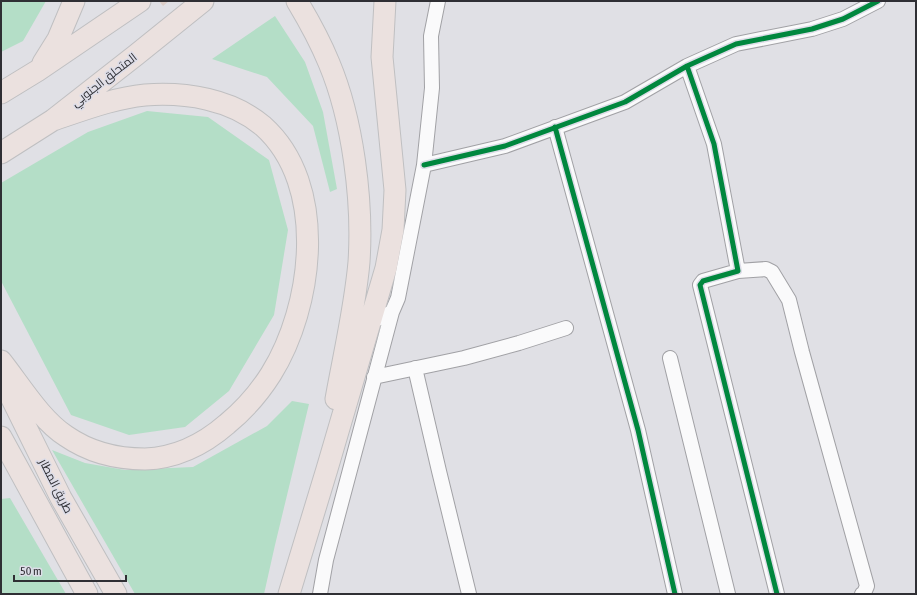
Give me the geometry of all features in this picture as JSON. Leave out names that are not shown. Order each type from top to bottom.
[{"type":"highway","points":[[37,71],[58,39],[74,1]]},
{"type":"highway","points":[[61,55],[82,28],[115,1]]},
{"type":"highway","points":[[1,93],[37,71],[140,1]]},
{"type":"highway","name":"المتحلق الجنوبي","points":[[1,152],[53,120],[203,1]]},
{"type":"highway","points":[[297,1],[311,25],[329,64],[342,102],[351,142],[357,182],[360,222],[359,262],[334,411],[327,469]]},
{"type":"highway","points":[[289,594],[371,322],[390,249],[395,210],[394,171],[382,57],[385,1]]},
{"type":"highway","points":[[1,361],[48,421],[65,436],[85,448],[107,456],[130,459],[161,457],[176,454],[198,445],[217,432],[237,415],[255,396],[271,375],[284,352],[294,327],[301,302],[307,249],[304,205],[299,183],[290,162],[278,143],[263,126],[221,102],[171,94],[145,95],[119,99],[53,120]]},
{"type":"highway","name":"طريق المطار","points":[[1,376],[61,498],[116,594]]},
{"type":"highway","name":"طريق المطار","points":[[1,437],[87,594]]},
{"type":"street","points":[[320,594],[326,560],[374,377],[392,312],[398,298],[424,166],[432,88],[431,36],[438,1]]},
{"type":"street","points":[[424,166],[505,146],[625,102],[687,66],[736,44],[812,29],[843,19],[878,1]]},
{"type":"street","points":[[687,66],[714,144],[738,271]]},
{"type":"street","points":[[555,127],[638,430],[674,594]]},
{"type":"street","points":[[777,594],[700,286],[703,281],[738,271],[766,269],[772,272],[789,300],[867,586],[862,594]]},
{"type":"street","points":[[371,322],[392,312]]},
{"type":"street","points":[[374,377],[464,358],[566,328]]},
{"type":"street","points":[[670,358],[728,594]]},
{"type":"street","points":[[415,368],[469,594]]},
{"type":"green space","points":[[1,1],[46,1],[23,41],[1,52]]},
{"type":"green space","points":[[275,16],[305,62],[323,112],[337,189],[330,192],[313,126],[267,77],[212,59]]},
{"type":"green space","points":[[147,111],[208,117],[269,160],[288,230],[274,315],[229,391],[185,427],[129,435],[71,415],[1,281],[1,183],[88,132]]},
{"type":"green space","points":[[292,401],[309,404],[264,594],[135,594],[52,450],[85,463],[125,470],[193,467],[267,426]]},
{"type":"green space","points":[[10,498],[66,594],[1,594],[1,499]]},
{"type":"building","points":[[159,1],[169,1],[163,6]]},
{"type":"cycle path","points":[[424,165],[505,146],[625,102],[687,66],[736,44],[812,29],[843,19],[878,1]]},
{"type":"cycle path","points":[[687,66],[714,144],[738,271],[703,281],[700,285],[777,594]]},
{"type":"cycle path","points":[[555,127],[638,430],[675,594]]}]
